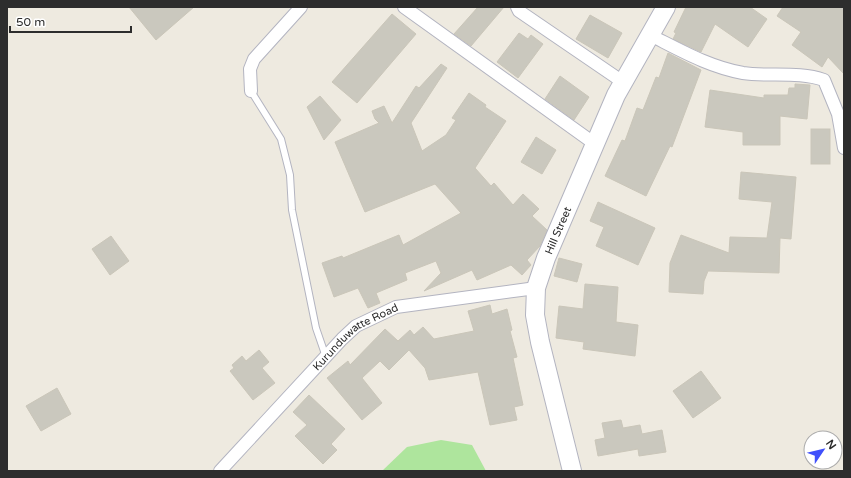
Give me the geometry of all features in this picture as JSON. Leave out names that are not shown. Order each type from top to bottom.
[{"type":"main road","name":"Hill Street","points":[[572,471],[540,342],[535,315],[536,288],[546,258],[616,95],[666,7]]},
{"type":"street","points":[[251,90],[250,69],[254,59],[301,7]]},
{"type":"street","points":[[404,7],[595,144]]},
{"type":"street","points":[[517,7],[519,11],[623,82]]},
{"type":"street","points":[[650,35],[716,67],[744,73],[812,76],[824,80],[838,114],[844,148]]},
{"type":"street","name":"Kurunduwatte Road","points":[[220,471],[356,326],[396,307],[536,288]]},
{"type":"lane","points":[[251,90],[280,139],[290,175],[292,210],[316,328],[326,357]]},
{"type":"green space","points":[[441,440],[472,445],[486,471],[382,471],[407,447]]},
{"type":"building","points":[[129,7],[194,7],[156,40]]},
{"type":"building","points":[[478,7],[504,7],[471,46],[454,34]]},
{"type":"building","points":[[686,7],[750,7],[767,19],[748,47],[715,24],[701,52],[673,39],[676,33],[674,32]]},
{"type":"building","points":[[783,7],[844,7],[844,74],[828,57],[822,67],[792,45],[801,32],[777,16]]},
{"type":"building","points":[[392,14],[416,34],[357,103],[332,82]]},
{"type":"building","points":[[590,15],[622,33],[608,58],[576,39]]},
{"type":"building","points":[[519,33],[528,39],[531,35],[543,44],[518,78],[497,62]]},
{"type":"building","points":[[668,53],[701,70],[672,147],[670,146],[646,196],[605,176],[622,140],[625,141],[637,108],[643,110],[656,77],[659,78]]},
{"type":"building","points":[[441,64],[447,68],[411,123],[422,151],[446,135],[456,120],[452,118],[469,93],[486,105],[485,107],[506,121],[475,168],[491,186],[494,183],[513,205],[523,194],[539,209],[532,216],[547,230],[540,246],[527,260],[531,265],[522,275],[511,265],[477,280],[472,270],[424,291],[441,273],[436,261],[405,273],[407,280],[376,293],[380,303],[368,308],[358,288],[334,297],[322,263],[342,256],[343,258],[399,235],[403,245],[461,213],[435,184],[365,212],[335,142],[379,123],[375,119],[372,111],[384,106],[392,123],[416,86],[419,88]]},
{"type":"building","points":[[560,76],[589,97],[574,120],[545,99]]},
{"type":"building","points":[[795,84],[810,85],[807,119],[780,116],[780,145],[743,145],[743,132],[705,127],[710,90],[764,98],[764,95],[788,95],[789,88],[795,88]]},
{"type":"building","points":[[320,96],[341,120],[324,140],[307,107]]},
{"type":"building","points":[[811,129],[830,129],[830,164],[811,164]]},
{"type":"building","points":[[536,137],[556,150],[542,174],[521,162]]},
{"type":"building","points":[[741,172],[796,177],[791,239],[780,238],[779,273],[708,271],[704,281],[703,294],[669,292],[670,263],[681,235],[729,253],[730,237],[767,238],[772,202],[739,199]]},
{"type":"building","points":[[598,202],[655,228],[638,265],[596,246],[604,227],[590,221]]},
{"type":"building","points":[[111,236],[129,261],[110,275],[92,249]]},
{"type":"building","points":[[559,258],[582,264],[577,282],[554,276]]},
{"type":"building","points":[[585,284],[618,287],[616,322],[638,325],[635,356],[583,349],[584,342],[556,338],[559,306],[583,309]]},
{"type":"building","points":[[490,305],[492,314],[507,309],[512,330],[510,331],[517,357],[513,358],[523,405],[514,407],[517,420],[490,425],[478,372],[429,380],[425,368],[409,350],[389,370],[380,361],[362,378],[382,403],[362,420],[327,378],[348,361],[350,365],[385,329],[398,341],[410,330],[414,335],[423,327],[434,339],[474,331],[468,311]]},
{"type":"building","points":[[259,350],[269,362],[262,368],[275,383],[253,400],[230,371],[234,368],[232,365],[242,356],[246,361]]},
{"type":"building","points":[[701,371],[721,398],[693,418],[673,391]]},
{"type":"building","points":[[57,388],[71,414],[41,431],[26,406]]},
{"type":"building","points":[[309,395],[345,429],[331,444],[337,450],[323,464],[295,436],[307,425],[293,412]]},
{"type":"building","points":[[621,420],[623,428],[640,425],[642,434],[662,430],[666,452],[639,456],[638,449],[598,456],[595,440],[605,438],[602,423]]}]
